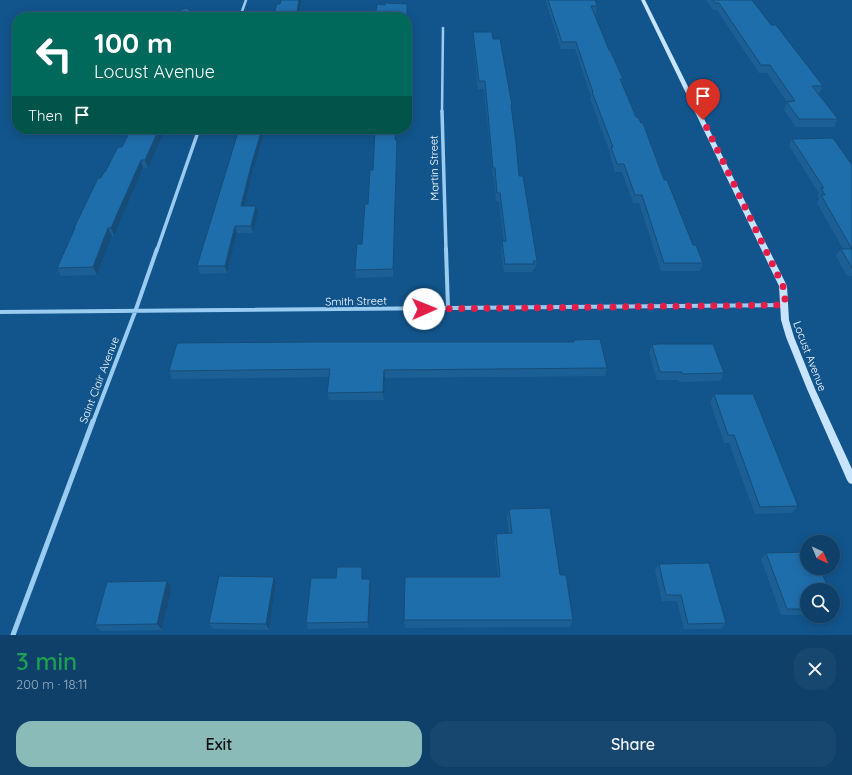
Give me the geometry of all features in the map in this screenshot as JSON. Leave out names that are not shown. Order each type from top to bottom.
[{"type":"street","points":[[242,12],[246,0]]},
{"type":"street","name":"Locust Avenue","points":[[643,0],[783,286],[785,299],[783,305],[785,320],[803,370],[852,480]]},
{"type":"street","name":"Martin Street","points":[[444,28],[442,114],[448,308]]},
{"type":"street","name":"Saint Clair Avenue","points":[[12,635],[135,312],[197,134]]},
{"type":"street","name":"Smith Street","points":[[0,312],[135,312],[783,305]]},
{"type":"building","points":[[281,0],[299,0],[297,12],[275,12],[277,4],[280,4]]},
{"type":"building","points":[[548,0],[595,0],[597,6],[591,6],[623,79],[620,79],[636,117],[638,117],[641,123],[643,123],[664,180],[667,180],[693,245],[696,245],[703,263],[664,263],[642,195],[635,195],[624,164],[617,164],[611,147],[613,147],[592,92],[576,42],[562,42]]},
{"type":"building","points":[[713,0],[752,0],[771,25],[776,25],[823,86],[812,86],[838,119],[799,119],[787,102],[795,101],[770,65],[761,65],[719,3],[715,3]]},
{"type":"building","points":[[385,3],[407,4],[407,12],[376,12],[377,4],[385,5]]},
{"type":"building","points":[[186,8],[193,12],[176,12]]},
{"type":"building","points":[[473,32],[492,32],[493,39],[500,39],[512,105],[519,176],[523,176],[537,261],[533,261],[534,264],[505,264],[502,241],[506,241],[500,193],[497,193],[495,168],[493,168],[485,81],[479,81]]},
{"type":"building","points":[[128,134],[157,134],[145,160],[141,160],[111,228],[108,228],[93,267],[57,268],[98,178],[101,178],[105,172],[118,147],[122,147]]},
{"type":"building","points":[[237,134],[261,134],[241,206],[256,206],[251,226],[235,226],[225,266],[197,266]]},
{"type":"building","points":[[375,134],[396,134],[395,140],[397,140],[393,269],[355,270],[357,244],[362,244],[365,204],[368,204],[370,170],[373,170]]},
{"type":"building","points":[[833,138],[852,165],[852,249],[821,195],[825,195],[821,188],[824,188],[792,139]]},
{"type":"building","points":[[841,249],[852,249],[852,268]]},
{"type":"building","points":[[600,339],[607,368],[384,370],[383,392],[327,393],[330,369],[169,371],[177,343],[574,342],[574,340]]},
{"type":"building","points":[[713,344],[724,373],[682,374],[682,372],[660,372],[652,345]]},
{"type":"building","points":[[714,394],[753,394],[798,506],[760,507],[734,435],[728,435]]},
{"type":"building","points":[[550,508],[560,575],[566,575],[573,620],[404,620],[405,577],[500,577],[496,534],[512,533],[509,509]]},
{"type":"building","points":[[800,552],[800,575],[823,575],[826,583],[800,583],[800,609],[787,609],[766,553]]},
{"type":"building","points":[[709,563],[726,623],[688,624],[681,595],[666,595],[659,564]]},
{"type":"building","points":[[337,567],[362,567],[362,579],[370,579],[368,622],[306,623],[311,578],[336,578]]},
{"type":"building","points":[[219,576],[274,577],[266,624],[209,623]]},
{"type":"building","points":[[167,581],[157,624],[95,625],[107,582]]},
{"type":"route","points":[[424,309],[783,305],[785,299],[783,286],[703,120]]}]
